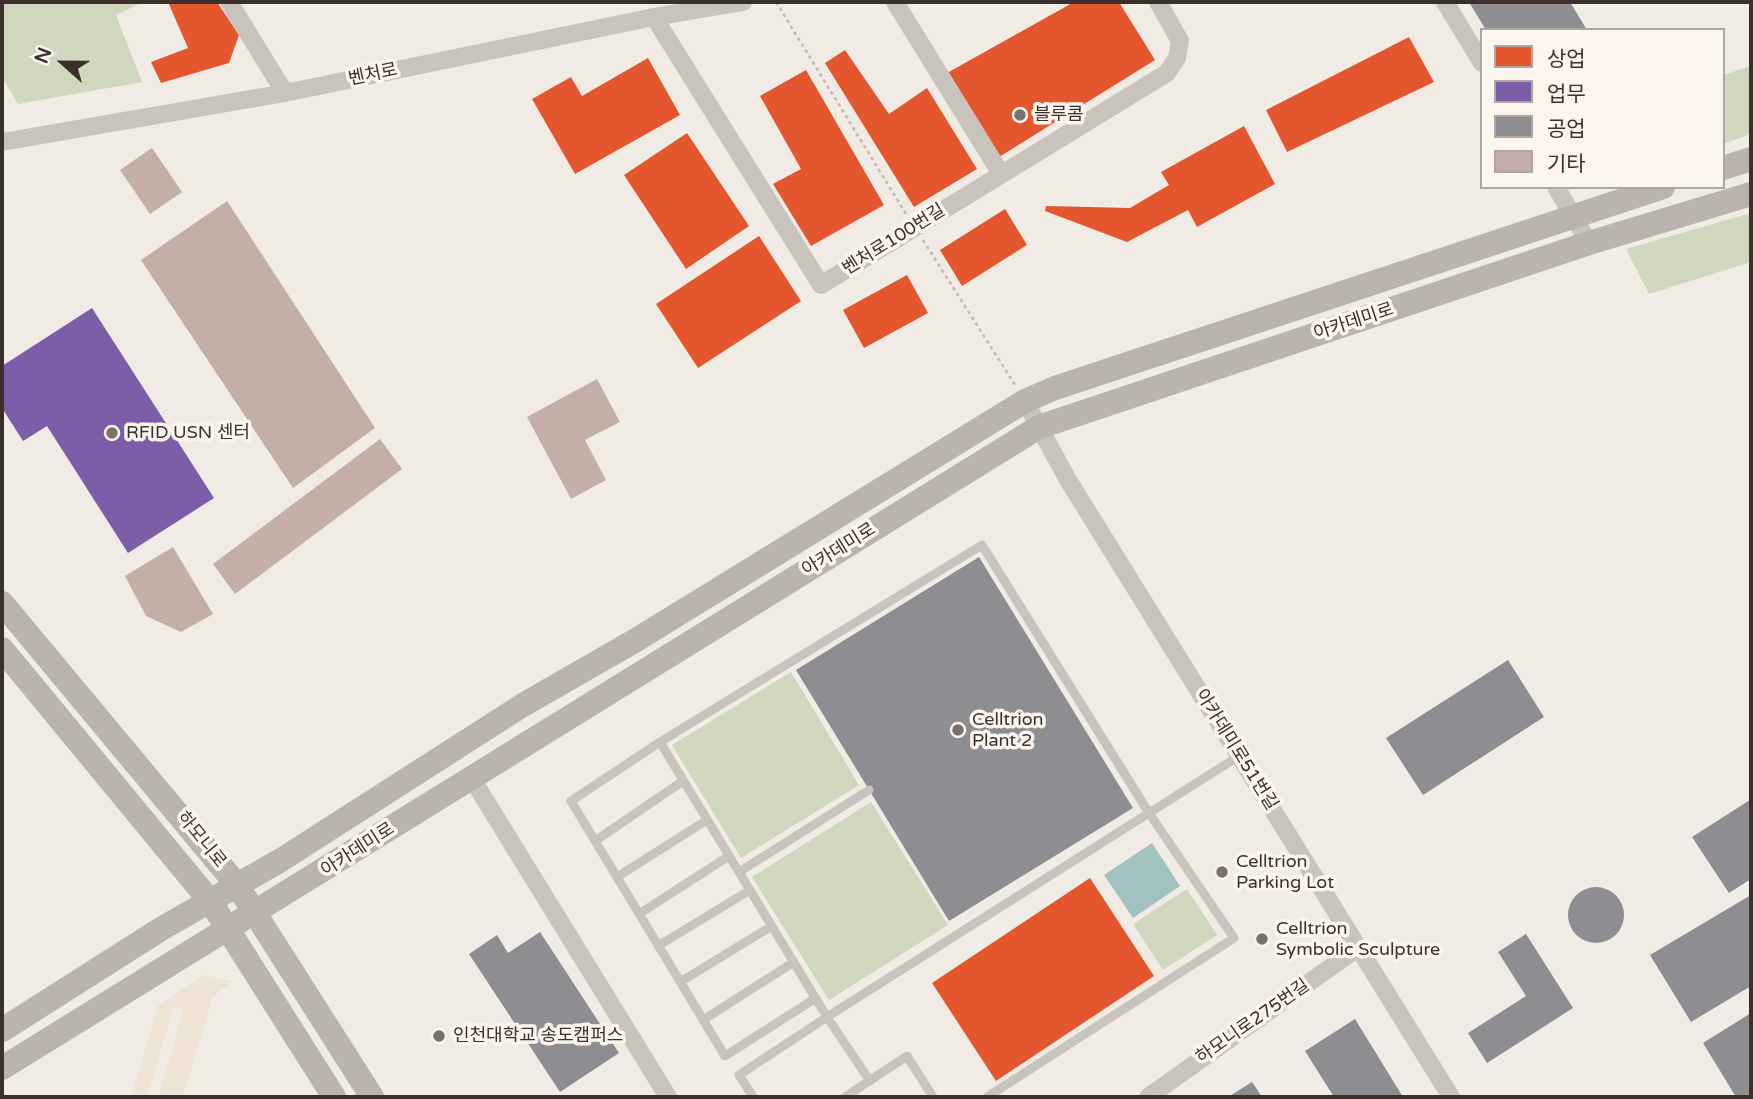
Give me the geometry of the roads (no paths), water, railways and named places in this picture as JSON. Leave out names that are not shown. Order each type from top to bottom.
[{"type":"main road","points":[[1725,167],[1751,159]]},
{"type":"main road","name":"아카데미로","points":[[2,1030],[523,705],[1025,401],[1055,388],[1657,189]]},
{"type":"main road","name":"아카데미로","points":[[2,1068],[1039,426],[1589,243],[1751,194]]},
{"type":"main road","name":"하모니로","points":[[2,603],[237,885],[372,1097]]},
{"type":"main road","name":"하모니로","points":[[2,649],[210,901],[334,1097]]},
{"type":"street","points":[[229,2],[285,93]]},
{"type":"street","name":"벤처로","points":[[4,137],[285,93],[654,17],[743,2]]},
{"type":"street","points":[[895,2],[1001,174]]},
{"type":"street","name":"벤처로100번길","points":[[654,17],[821,285],[1167,72],[1177,58],[1180,41],[1158,2]]},
{"type":"street","points":[[1445,2],[1480,60]]},
{"type":"street","points":[[1557,189],[1589,243]]},
{"type":"street","name":"아카데미로51번길","points":[[1025,401],[1068,480],[1451,1097]]},
{"type":"street","points":[[471,777],[668,1097]]},
{"type":"street","name":"하모니로275번길","points":[[1148,1097],[1359,947]]},
{"type":"lane","points":[[816,998],[724,1056],[571,802],[660,742],[982,545],[1149,813],[1234,938],[987,1097]]},
{"type":"lane","points":[[660,742],[827,1017],[870,1081]]},
{"type":"lane","points":[[753,1097],[739,1075],[1239,756]]},
{"type":"lane","points":[[595,841],[684,781]]},
{"type":"lane","points":[[739,872],[869,790]]},
{"type":"lane","points":[[617,877],[707,820]]},
{"type":"lane","points":[[639,915],[729,856]]},
{"type":"lane","points":[[658,946],[750,890]]},
{"type":"lane","points":[[680,982],[772,926]]},
{"type":"lane","points":[[703,1020],[794,962]]},
{"type":"lane","points":[[845,1097],[906,1056],[933,1097]]},
{"type":"water","points":[[1152,843],[1180,886],[1133,918],[1104,875]]},
{"type":"place","name":"블루콤","points":[[1020,115]]},
{"type":"place","name":"RFID USN 센터","points":[[112,433]]},
{"type":"place","name":"Celltrion Plant 2","points":[[958,730]]},
{"type":"place","name":"Celltrion Parking Lot","points":[[1222,872]]},
{"type":"place","name":"Celltrion Symbolic Sculpture","points":[[1262,939]]},
{"type":"place","name":"인천대학교 송도캠퍼스","points":[[439,1036]]}]
